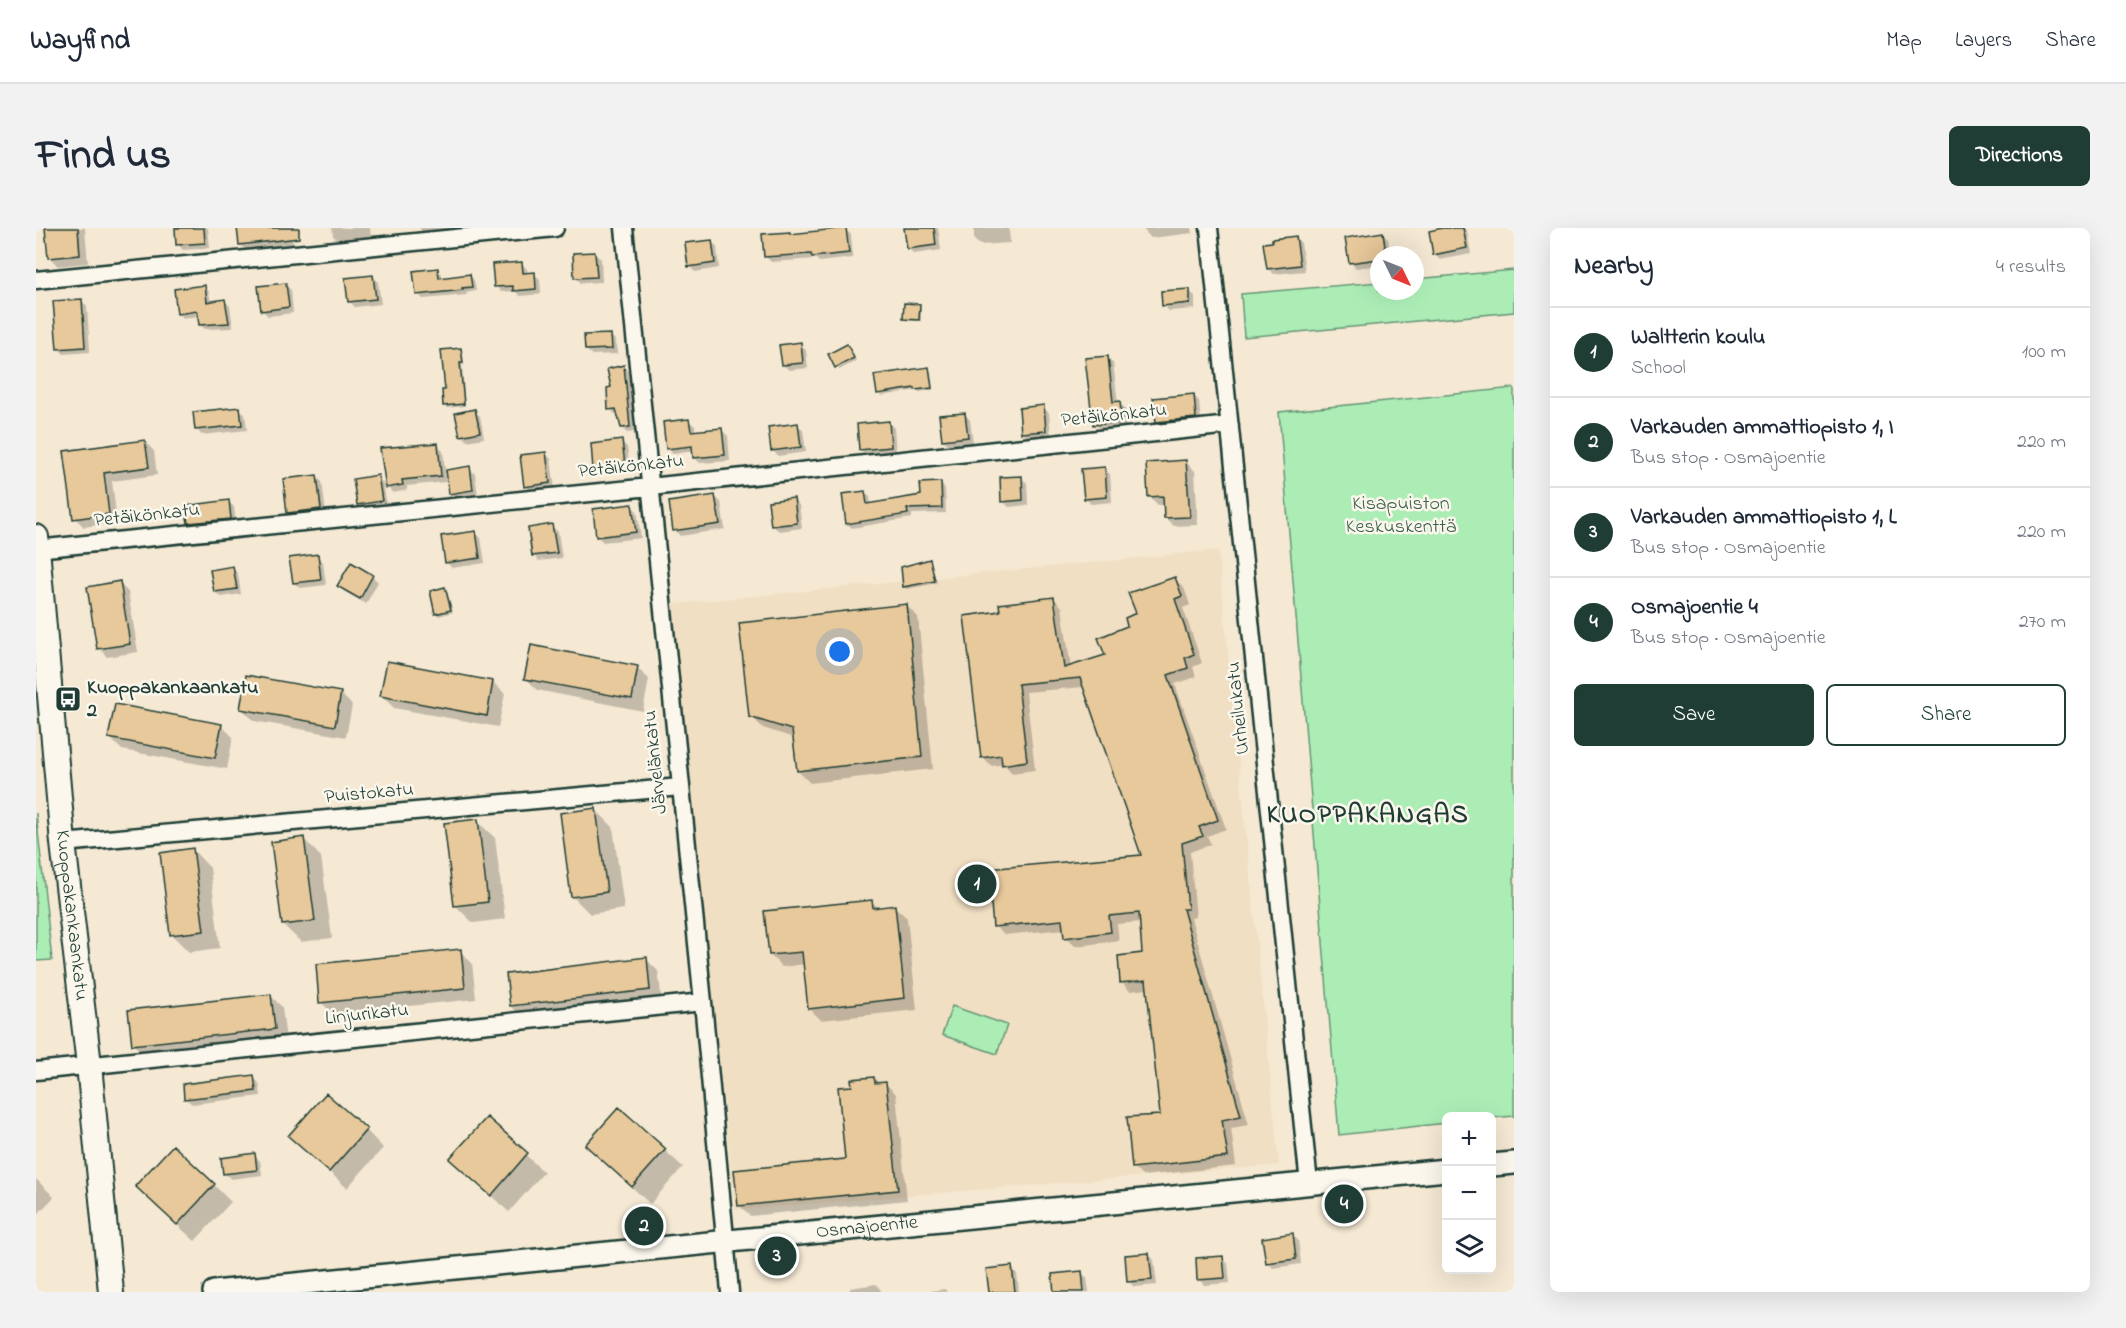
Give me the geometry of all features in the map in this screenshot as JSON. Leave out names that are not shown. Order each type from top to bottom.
[{"type":"main road","name":"Kuoppakankaankatu","points":[[36,545],[63,843],[89,1065],[111,1292]]},
{"type":"street","points":[[36,280],[555,228]]},
{"type":"street","name":"Järvelänkatu","points":[[624,228],[703,1002],[730,1292]]},
{"type":"street","name":"Urheilukatu","points":[[1209,228],[1310,1184]]},
{"type":"street","name":"Petäikönkatu","points":[[36,545],[650,487],[1230,425]]},
{"type":"street","name":"Puistokatu","points":[[63,843],[680,787]]},
{"type":"street","name":"Linjurikatu","points":[[36,1071],[703,1002]]},
{"type":"street","points":[[1496,1165],[1514,1163]]},
{"type":"street","name":"Osmajoentie","points":[[214,1292],[1442,1170]]},
{"type":"shaded area","points":[[1218,550],[1279,1165],[735,1210],[673,604]]},
{"type":"green space","points":[[1514,270],[1514,312],[1244,337],[1241,294],[1370,283],[1370,300],[1424,300],[1424,278]]},
{"type":"green space","name":"Kisapuiston Keskuskenttä","points":[[1514,388],[1514,1116],[1496,1118],[1496,1112],[1442,1112],[1442,1123],[1339,1135],[1279,412]]},
{"type":"green space","points":[[36,813],[52,960],[36,961]]},
{"type":"green space","points":[[952,1006],[1007,1025],[997,1054],[942,1035]]},
{"type":"building","points":[[45,228],[78,228],[80,255],[48,258]]},
{"type":"building","points":[[175,228],[204,228],[205,243],[176,245]]},
{"type":"building","points":[[237,228],[299,228],[299,238],[239,245]]},
{"type":"building","points":[[846,228],[849,253],[812,257],[811,254],[764,257],[762,234],[790,232],[790,234]]},
{"type":"building","points":[[904,228],[934,228],[936,245],[907,249]]},
{"type":"building","points":[[1442,228],[1463,228],[1467,248],[1433,255],[1429,231]]},
{"type":"building","points":[[1383,232],[1385,246],[1370,246],[1370,260],[1349,263],[1345,238]]},
{"type":"building","points":[[1296,236],[1300,265],[1267,269],[1263,243],[1272,242],[1272,239]]},
{"type":"building","points":[[712,240],[715,263],[688,267],[685,243]]},
{"type":"building","points":[[595,252],[597,277],[574,278],[573,253]]},
{"type":"building","points":[[522,262],[523,273],[535,272],[536,289],[513,291],[513,286],[494,287],[492,264]]},
{"type":"building","points":[[438,268],[439,278],[470,274],[472,287],[416,295],[413,271]]},
{"type":"building","points":[[373,275],[376,299],[348,302],[345,278]]},
{"type":"building","points":[[286,283],[289,307],[261,311],[258,286]]},
{"type":"building","points":[[205,285],[207,302],[225,299],[229,323],[199,325],[197,311],[177,314],[174,289]]},
{"type":"building","points":[[1190,289],[1190,303],[1162,306],[1161,291]]},
{"type":"building","points":[[82,299],[85,347],[57,349],[53,301]]},
{"type":"building","points":[[904,303],[920,304],[919,320],[903,319]]},
{"type":"building","points":[[611,334],[612,349],[585,350],[584,335]]},
{"type":"building","points":[[801,342],[803,363],[782,365],[779,345]]},
{"type":"building","points":[[847,344],[854,358],[835,368],[828,354]]},
{"type":"building","points":[[461,348],[463,363],[460,363],[464,404],[443,406],[442,390],[445,390],[441,350]]},
{"type":"building","points":[[1108,356],[1113,402],[1120,401],[1122,422],[1093,425],[1085,358]]},
{"type":"building","points":[[624,365],[630,427],[621,428],[616,409],[608,410],[607,388],[611,387],[607,369]]},
{"type":"building","points":[[929,367],[932,388],[915,390],[915,388],[877,394],[874,375]]},
{"type":"building","points":[[1194,394],[1196,418],[1156,422],[1153,398]]},
{"type":"building","points":[[1044,405],[1046,431],[1021,433],[1019,408]]},
{"type":"building","points":[[240,407],[242,425],[195,430],[193,412]]},
{"type":"building","points":[[475,409],[480,432],[460,436],[455,413]]},
{"type":"building","points":[[965,413],[968,437],[942,440],[939,415]]},
{"type":"building","points":[[689,419],[691,431],[722,428],[725,455],[693,458],[692,446],[666,449],[663,422]]},
{"type":"building","points":[[889,421],[891,447],[859,450],[857,424]]},
{"type":"building","points":[[798,423],[801,447],[771,451],[768,427]]},
{"type":"building","points":[[145,440],[149,467],[104,473],[109,514],[73,519],[64,451]]},
{"type":"building","points":[[622,440],[625,465],[593,469],[591,444]]},
{"type":"building","points":[[438,443],[441,476],[402,480],[403,485],[386,488],[380,448]]},
{"type":"building","points":[[546,452],[550,483],[524,487],[520,455]]},
{"type":"building","points":[[1186,460],[1190,517],[1164,518],[1163,496],[1148,497],[1146,463]]},
{"type":"building","points":[[470,466],[473,490],[449,494],[446,470]]},
{"type":"building","points":[[1105,467],[1107,497],[1084,499],[1081,469]]},
{"type":"building","points":[[317,475],[321,509],[287,513],[283,479]]},
{"type":"building","points":[[378,475],[382,501],[357,505],[353,479]]},
{"type":"building","points":[[1022,476],[1023,500],[1001,502],[1000,477]]},
{"type":"building","points":[[941,482],[942,508],[907,509],[908,514],[846,524],[842,494],[865,491],[867,504],[921,495],[920,483]]},
{"type":"building","points":[[715,495],[720,524],[673,531],[669,502]]},
{"type":"building","points":[[794,498],[797,523],[771,526],[768,501]]},
{"type":"building","points":[[229,500],[231,519],[188,523],[185,506]]},
{"type":"building","points":[[632,504],[636,532],[596,537],[593,509]]},
{"type":"building","points":[[552,524],[557,553],[532,556],[528,528]]},
{"type":"building","points":[[476,531],[480,558],[445,563],[441,536]]},
{"type":"building","points":[[318,554],[321,580],[293,583],[289,558]]},
{"type":"building","points":[[930,559],[935,581],[903,587],[901,567]]},
{"type":"building","points":[[351,562],[373,575],[360,599],[337,586]]},
{"type":"building","points":[[233,566],[237,589],[214,592],[210,570]]},
{"type":"building","points":[[1175,577],[1182,596],[1175,599],[1194,654],[1185,658],[1188,668],[1168,675],[1218,820],[1199,827],[1203,836],[1182,843],[1188,909],[1183,909],[1241,1116],[1222,1120],[1228,1157],[1132,1168],[1127,1117],[1160,1115],[1146,980],[1120,983],[1118,956],[1142,953],[1139,913],[1109,916],[1111,932],[1064,938],[1062,920],[993,927],[988,869],[1141,855],[1080,678],[1018,684],[1027,761],[1002,765],[1001,755],[981,758],[964,616],[1000,611],[999,604],[1054,597],[1064,668],[1105,655],[1098,638],[1127,626],[1125,618],[1136,613],[1128,593]]},
{"type":"building","points":[[120,581],[130,644],[97,649],[87,587]]},
{"type":"building","points":[[445,587],[451,610],[435,614],[430,591]]},
{"type":"building","points":[[907,604],[922,757],[797,771],[792,730],[749,717],[739,623]]},
{"type":"building","points":[[531,645],[638,666],[632,699],[524,679]]},
{"type":"building","points":[[387,661],[493,681],[487,716],[380,696]]},
{"type":"building","points":[[246,675],[341,692],[335,726],[240,709]]},
{"type":"building","points":[[115,704],[222,724],[215,758],[108,738]]},
{"type":"building","points":[[596,808],[607,892],[571,897],[560,813]]},
{"type":"building","points":[[478,819],[488,902],[454,906],[444,823]]},
{"type":"building","points":[[304,837],[315,921],[282,925],[271,842]]},
{"type":"building","points":[[193,848],[204,931],[170,935],[160,853]]},
{"type":"building","points":[[872,900],[873,908],[895,905],[905,998],[808,1009],[802,952],[769,955],[764,911]]},
{"type":"building","points":[[461,949],[465,988],[319,1003],[316,964]]},
{"type":"building","points":[[647,957],[650,990],[510,1006],[506,974]]},
{"type":"building","points":[[271,994],[275,1029],[132,1045],[128,1010]]},
{"type":"building","points":[[254,1075],[256,1091],[184,1099],[183,1084]]},
{"type":"building","points":[[874,1077],[875,1083],[886,1082],[898,1190],[738,1206],[734,1170],[845,1159],[838,1087],[852,1086],[851,1079]]},
{"type":"building","points":[[326,1093],[367,1129],[329,1172],[288,1136]]},
{"type":"building","points":[[619,1107],[666,1149],[632,1187],[585,1145]]},
{"type":"building","points":[[487,1117],[528,1153],[491,1196],[449,1159]]},
{"type":"building","points":[[173,1145],[215,1184],[177,1225],[135,1186]]},
{"type":"building","points":[[255,1153],[257,1170],[223,1174],[221,1158]]},
{"type":"building","points":[[1293,1233],[1296,1259],[1266,1263],[1262,1238]]},
{"type":"building","points":[[1149,1253],[1152,1280],[1127,1282],[1125,1255]]},
{"type":"building","points":[[1223,1256],[1225,1278],[1197,1280],[1196,1258]]},
{"type":"building","points":[[1012,1266],[1015,1292],[989,1292],[986,1269]]},
{"type":"building","points":[[1082,1271],[1084,1292],[1054,1292],[1052,1274]]},
{"type":"place","name":"Kuoppakankaankatu 2","points":[[68,699]]},
{"type":"place","name":"Waltterin koulu","points":[[977,884]]},
{"type":"place","name":"Osmajoentie 4","points":[[1344,1204]]},
{"type":"place","name":"Varkauden ammattiopisto 1, I","points":[[644,1226]]},
{"type":"place","name":"Varkauden ammattiopisto 1, L","points":[[777,1256]]},
{"type":"district","name":"KUOPPAKANGAS","points":[[1368,816]]}]
